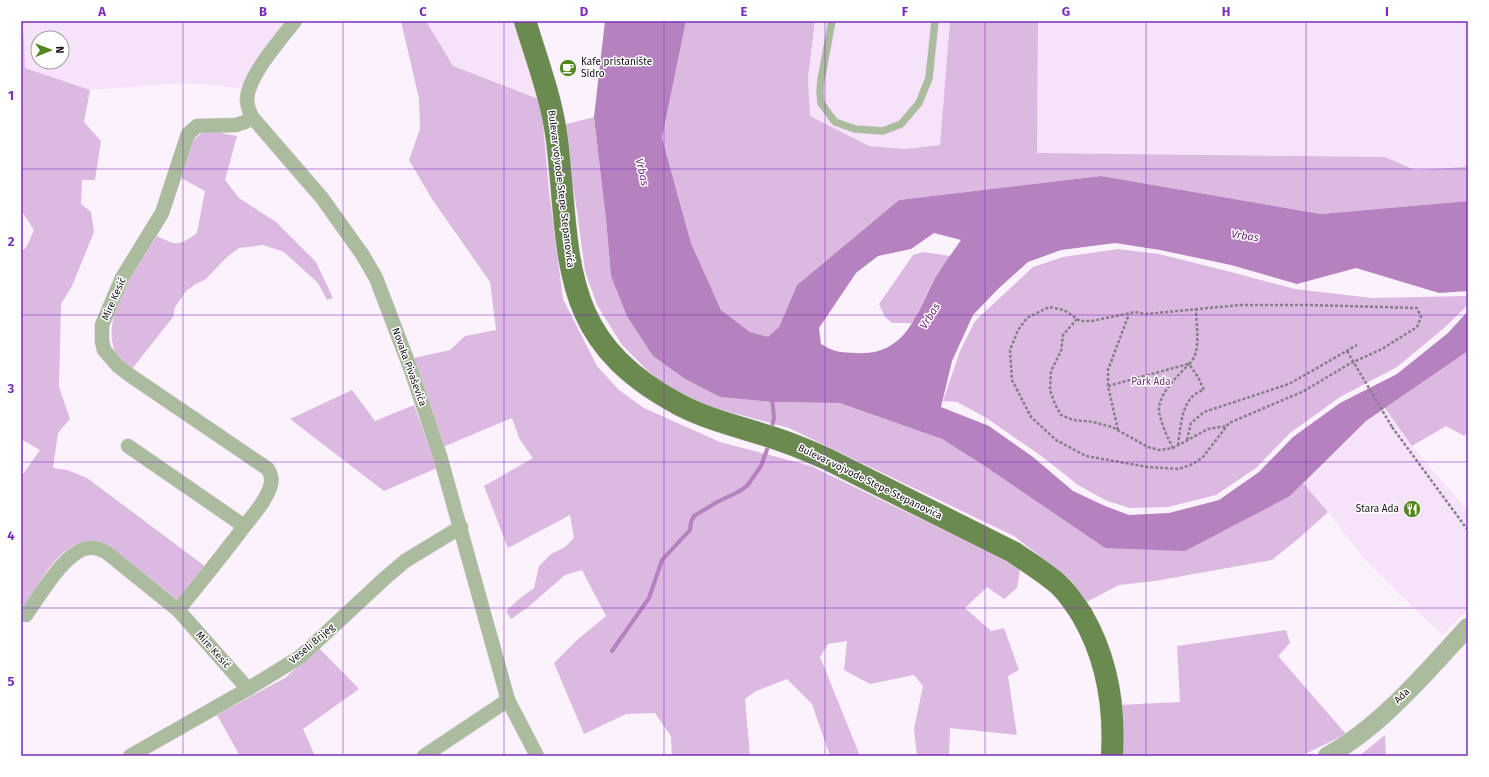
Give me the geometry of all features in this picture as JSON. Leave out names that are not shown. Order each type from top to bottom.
[{"type":"main road","name":"Bulevar vojvode Stepe Stepanovića","points":[[525,21],[553,118],[557,139],[569,262],[577,294],[593,329],[615,358],[643,381],[669,398],[704,416],[803,448],[878,483],[1013,552],[1031,563],[1058,584],[1078,608],[1095,640],[1102,659],[1110,698],[1113,743],[1112,756]]},
{"type":"street","name":"Novaka Pivaševića","points":[[295,21],[275,46],[250,85],[247,107],[252,117],[326,203],[362,254],[376,278],[411,370],[440,456],[508,700],[537,756]]},
{"type":"street","name":"Mire Kesić","points":[[178,610],[214,567],[260,506],[269,489],[272,478],[268,469],[118,366],[104,350],[102,341],[102,325],[122,278],[162,212],[188,134],[197,126],[236,125],[245,122],[252,117]]},
{"type":"street","points":[[128,446],[244,526]]},
{"type":"street","name":"Veseli Brijeg","points":[[130,756],[248,689],[300,657],[405,561],[461,527]]},
{"type":"street","name":"Mire Kesić","points":[[26,615],[54,575],[67,560],[86,548],[100,548],[178,610],[248,689]]},
{"type":"street","name":"Ada","points":[[1327,756],[1366,730],[1395,703],[1468,627]]},
{"type":"street","points":[[424,756],[508,700]]},
{"type":"lane","points":[[832,21],[821,80],[821,103],[835,122],[855,129],[883,131],[900,124],[919,103],[929,78],[934,21]]},
{"type":"path","points":[[1240,305],[1416,308],[1421,317],[1417,327],[1382,349],[1349,364],[1304,390],[1229,423],[1203,457],[1192,464],[1179,469],[1148,467],[1086,456],[1056,440],[1031,418],[1012,380],[1010,350],[1018,330],[1027,318],[1049,307],[1064,310],[1080,321],[1092,321],[1135,312],[1146,314],[1196,309],[1240,305]]},
{"type":"path","points":[[1172,448],[1164,431],[1159,409],[1163,396],[1174,380],[1193,361],[1197,351],[1196,309]]},
{"type":"path","points":[[1118,430],[1108,386],[1108,370],[1129,314]]},
{"type":"path","points":[[1077,319],[1067,329],[1063,336],[1062,351],[1051,372],[1050,390],[1061,415],[1073,420],[1093,422],[1112,427],[1148,447],[1159,450],[1178,446],[1208,429],[1226,426]]},
{"type":"path","points":[[1187,441],[1190,423],[1204,412],[1289,384],[1357,345]]},
{"type":"path","points":[[1347,351],[1392,427],[1466,529]]},
{"type":"path","points":[[1108,386],[1189,364]]},
{"type":"path","points":[[1178,446],[1184,407],[1190,398],[1198,391],[1204,390],[1198,377],[1189,364]]},
{"type":"shaded area","points":[[23,21],[287,21],[240,88],[187,83],[90,90],[31,70],[70,70],[70,30],[30,30],[30,70],[25,68]]},
{"type":"shaded area","points":[[426,21],[516,21],[541,100],[453,66]]},
{"type":"shaded area","points":[[815,21],[950,21],[940,145],[905,149],[869,146],[810,116],[808,78]]},
{"type":"shaded area","points":[[1038,21],[1468,21],[1468,165],[1463,167],[1415,170],[1385,157],[1037,153]]},
{"type":"shaded area","points":[[1385,408],[1412,446],[1468,511],[1468,609],[1442,635],[1364,559],[1328,512],[1303,483],[1366,421]]},
{"type":"green space","points":[[21,21],[23,21],[25,68],[90,90],[84,122],[101,141],[95,180],[82,180],[81,204],[91,212],[94,232],[72,286],[61,304],[59,387],[70,419],[58,433],[53,468],[67,470],[87,478],[206,567],[178,600],[108,545],[86,541],[73,546],[55,561],[21,613],[21,477],[40,450],[21,439],[21,252],[27,246],[34,230],[21,210]]},
{"type":"green space","points":[[401,21],[426,21],[453,66],[541,100],[549,191],[563,299],[597,366],[619,390],[644,408],[720,442],[811,466],[999,557],[1020,570],[1017,588],[1004,599],[987,587],[965,608],[991,631],[1004,628],[1019,670],[1008,676],[1017,735],[950,728],[949,755],[952,756],[917,756],[914,729],[923,686],[914,675],[870,684],[844,670],[847,641],[828,644],[820,657],[860,756],[830,756],[812,704],[787,679],[756,691],[745,699],[750,756],[672,756],[671,736],[655,713],[626,714],[584,734],[554,663],[576,641],[606,616],[582,570],[565,575],[527,608],[511,619],[506,611],[534,588],[539,566],[551,554],[565,547],[574,538],[570,515],[508,548],[484,486],[533,458],[520,440],[512,418],[443,447],[414,358],[450,350],[465,336],[496,330],[490,282],[432,199],[409,160],[420,129],[419,99]]},
{"type":"green space","points":[[686,21],[815,21],[808,78],[810,116],[869,146],[905,149],[940,145],[950,21],[1038,21],[1037,153],[1385,157],[1415,170],[1463,167],[1468,165],[1468,201],[1321,214],[1101,176],[899,200],[797,285],[779,327],[768,338],[750,332],[721,310],[691,243],[662,138]]},
{"type":"green space","points":[[594,117],[611,276],[653,356],[685,379],[720,397],[772,402],[838,403],[942,439],[1105,548],[1290,496],[1303,483],[1328,512],[1272,560],[1155,581],[1119,585],[1083,604],[1072,581],[1014,536],[789,428],[708,406],[669,389],[622,345],[597,305],[585,271],[563,125]]},
{"type":"green space","points":[[211,131],[237,136],[225,180],[239,198],[276,222],[316,262],[333,298],[327,300],[318,283],[284,252],[263,245],[239,248],[227,257],[206,279],[186,291],[175,307],[173,317],[132,369],[115,352],[112,335],[113,320],[124,290],[157,236],[169,242],[178,243],[197,233],[205,191],[181,178],[194,139],[202,133]]},
{"type":"green space","name":"Park Ada","points":[[1118,249],[1159,254],[1295,289],[1372,298],[1468,296],[1468,305],[1443,329],[1397,367],[1340,397],[1290,433],[1256,468],[1216,495],[1168,507],[1130,508],[1107,501],[1078,485],[1044,458],[985,417],[957,402],[943,401],[960,351],[975,321],[1033,267],[1063,257]]},
{"type":"green space","points":[[923,252],[950,256],[931,285],[913,323],[892,323],[885,317],[879,304],[913,255]]},
{"type":"green space","points":[[1468,351],[1468,432],[1464,436],[1446,426],[1412,446],[1385,408]]},
{"type":"green space","points":[[352,390],[375,421],[414,405],[437,468],[384,491],[290,419]]},
{"type":"green space","points":[[1286,630],[1290,643],[1278,656],[1346,734],[1301,756],[1123,756],[1119,705],[1180,702],[1177,646]]},
{"type":"green space","points":[[319,648],[359,689],[303,729],[315,756],[240,756],[217,715],[285,678]]},
{"type":"green space","points":[[1385,735],[1386,756],[1359,756]]},
{"type":"water","name":"Vrbas","points":[[605,21],[686,21],[662,138],[691,243],[721,310],[750,332],[768,337],[779,327],[797,285],[899,200],[1101,176],[1321,214],[1468,201],[1468,291],[1439,293],[1356,268],[1297,284],[1231,265],[1160,250],[1115,243],[1061,250],[1028,262],[999,288],[973,315],[952,361],[941,407],[989,426],[1033,457],[1073,491],[1129,515],[1169,513],[1219,500],[1259,472],[1293,437],[1340,403],[1397,374],[1448,333],[1468,311],[1468,351],[1366,421],[1290,496],[1185,551],[1105,548],[942,439],[839,403],[772,402],[720,397],[685,379],[653,356],[627,316],[611,276],[594,117]],"holes":[[[934,233],[961,240],[941,268],[912,323],[904,334],[895,342],[885,349],[856,353],[838,352],[821,344],[819,328],[856,273],[878,256],[911,249]]]},
{"type":"waterway","points":[[771,431],[774,418],[772,397]]},
{"type":"waterway","points":[[612,651],[649,598],[662,560],[690,530],[691,522],[694,516],[747,486],[761,466],[769,444]]},
{"type":"place","name":"Kafe pristanište Sidro","points":[[568,68]]},
{"type":"place","name":"Stara Ada","points":[[1412,509]]}]
